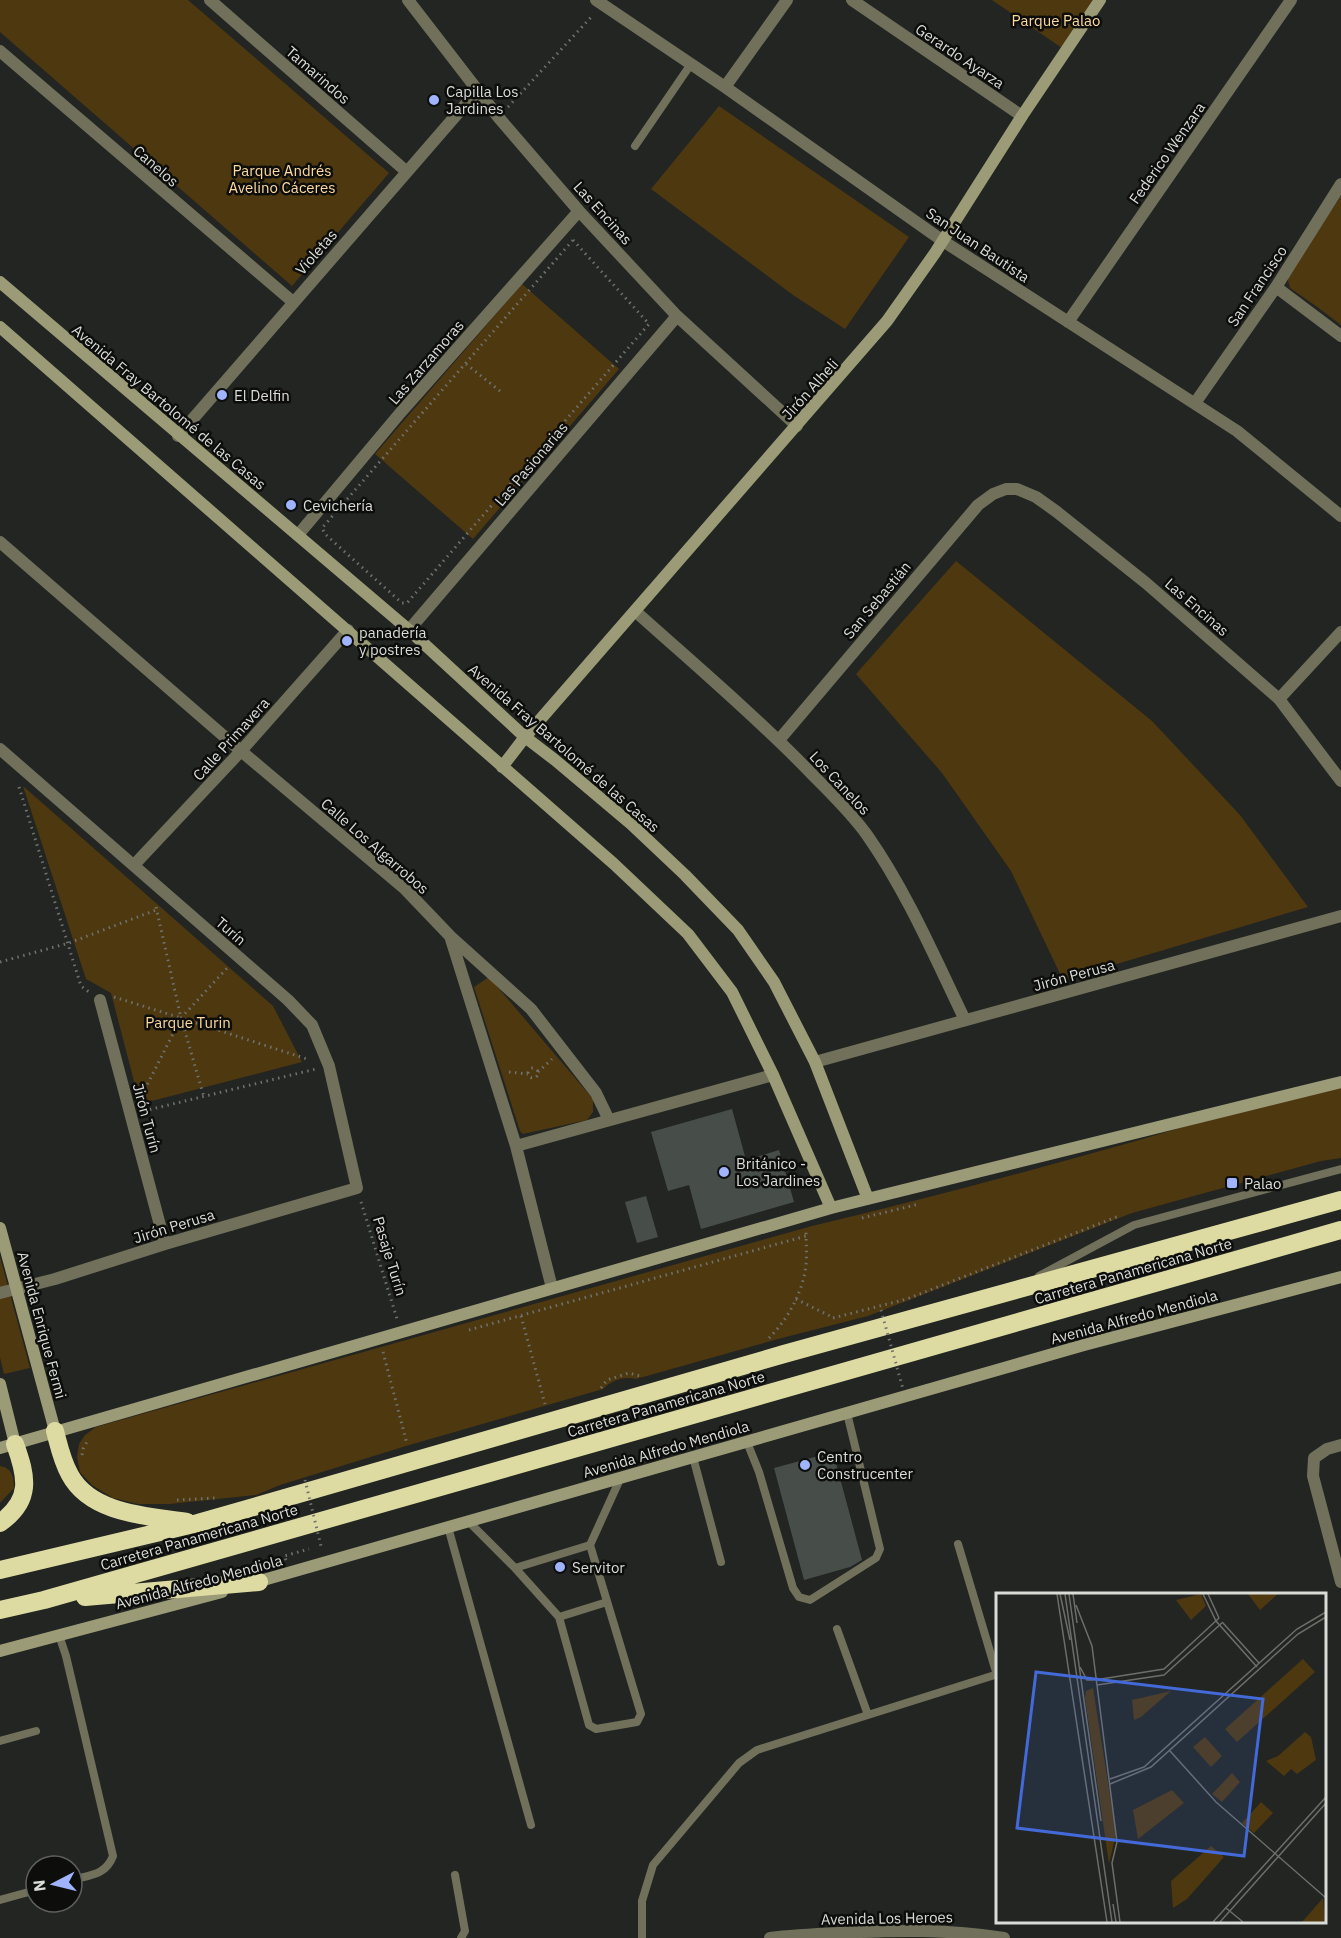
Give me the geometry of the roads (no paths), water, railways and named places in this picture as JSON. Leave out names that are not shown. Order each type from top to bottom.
[{"type":"highway","name":"Carretera Panamericana Norte","points":[[0,1570],[198,1523],[784,1354],[1341,1200]]},
{"type":"highway","name":"Carretera Panamericana Norte","points":[[0,1610],[44,1600],[1341,1230]]},
{"type":"highway","points":[[55,1431],[71,1478],[85,1493],[101,1503],[127,1512],[198,1523]]},
{"type":"highway","points":[[0,1523],[19,1504],[26,1483],[8,1446]]},
{"type":"highway","points":[[44,1600],[259,1582]]},
{"type":"street","name":"Tamarindos","points":[[210,0],[407,172]]},
{"type":"street","name":"Las Encinas","points":[[408,0],[499,118],[579,211],[677,316],[797,426]]},
{"type":"street","points":[[725,87],[787,0]]},
{"type":"street","name":"Gerardo Ayarza","points":[[852,0],[1022,116]]},
{"type":"street","name":"Jirón Alheli","points":[[502,767],[525,737],[887,321],[943,241],[1022,116],[1100,0]]},
{"type":"street","name":"Federico Wenzara","points":[[1068,322],[1291,0]]},
{"type":"street","name":"San Juan Bautista","points":[[602,2],[943,241],[1237,431],[1341,516]]},
{"type":"street","name":"Canelos","points":[[0,51],[293,302]]},
{"type":"street","name":"Violetas","points":[[178,436],[478,90]]},
{"type":"street","name":"San Francisco","points":[[1195,403],[1276,286],[1341,184]]},
{"type":"street","name":"Las Zarzamoras","points":[[298,535],[401,412],[579,211]]},
{"type":"street","name":"Avenida Fray Bartolomé de las Casas","points":[[0,282],[178,436],[409,630],[525,737],[631,824],[738,930],[774,982],[815,1062],[868,1199]]},
{"type":"street","points":[[1276,286],[1341,336]]},
{"type":"street","name":"Las Pasionarias","points":[[409,630],[677,316]]},
{"type":"street","points":[[0,327],[614,864],[688,934],[732,992],[773,1075],[831,1208]]},
{"type":"street","name":"Las Encinas","points":[[1006,489],[1017,489],[1036,497],[1146,583],[1279,699],[1341,781]]},
{"type":"street","name":"San Sebastián","points":[[779,740],[956,529],[978,505],[993,494],[1006,489]]},
{"type":"street","name":"Calle Los Algarrobos","points":[[0,542],[241,751],[405,889],[450,936],[516,1146],[552,1288]]},
{"type":"street","name":"Los Canelos","points":[[635,611],[779,740],[842,804],[886,864],[965,1020]]},
{"type":"street","name":"Calle Primavera","points":[[134,865],[241,751],[348,630]]},
{"type":"street","points":[[1279,699],[1341,632]]},
{"type":"street","name":"Turín","points":[[5,753],[288,1000],[312,1025],[329,1066],[357,1188]]},
{"type":"street","name":"Jirón Perusa","points":[[815,1062],[1341,916]]},
{"type":"street","points":[[450,936],[531,1009],[596,1093],[609,1120]]},
{"type":"street","name":"Jirón Turín","points":[[102,997],[165,1244]]},
{"type":"street","points":[[516,1146],[773,1075]]},
{"type":"street","points":[[0,1384],[8,1446],[831,1208],[1341,1082]]},
{"type":"street","name":"Jirón Perusa","points":[[0,1293],[55,1279],[357,1188]]},
{"type":"street","name":"Avenida Enrique Fermi","points":[[0,1228],[55,1431]]},
{"type":"street","name":"Avenida Alfredo Mendiola","points":[[0,1651],[259,1582],[1084,1345],[1341,1277]]},
{"type":"street","points":[[1341,1445],[1327,1449],[1314,1458],[1313,1476],[1339,1563],[1341,1582]]},
{"type":"street","name":"Avenida Los Heroes","points":[[770,1938],[927,1930],[974,1933],[1004,1938]]},
{"type":"lane","points":[[634,146],[691,64]]},
{"type":"lane","points":[[1010,1291],[1134,1225],[1341,1169]]},
{"type":"lane","points":[[747,1442],[759,1472],[793,1588],[799,1597],[810,1600],[876,1558],[880,1549],[847,1413]]},
{"type":"lane","points":[[693,1457],[721,1562]]},
{"type":"lane","points":[[468,1521],[559,1617],[589,1725],[596,1729],[637,1722],[641,1714],[590,1545],[621,1477]]},
{"type":"lane","points":[[448,1527],[531,1825]]},
{"type":"lane","points":[[958,1544],[996,1671]]},
{"type":"lane","points":[[515,1568],[590,1545]]},
{"type":"lane","points":[[559,1617],[607,1602]]},
{"type":"lane","points":[[837,1629],[868,1715]]},
{"type":"lane","points":[[59,1635],[66,1656],[113,1856],[110,1866],[84,1876]]},
{"type":"lane","points":[[642,1938],[642,1901],[652,1866],[739,1763],[757,1750],[996,1674]]},
{"type":"lane","points":[[0,1741],[36,1731]]},
{"type":"lane","points":[[455,1875],[465,1931],[461,1938]]},
{"type":"lane","points":[[0,1900],[24,1893]]},
{"type":"place","name":"Capilla Los Jardines","points":[[434,100]]},
{"type":"place","name":"El Delfin","points":[[222,395]]},
{"type":"place","name":"Cevichería","points":[[291,505]]},
{"type":"place","name":"panadería y postres","points":[[347,641]]},
{"type":"place","name":"Británico - Los Jardines","points":[[724,1172]]},
{"type":"place","name":"Palao","points":[[1232,1183]]},
{"type":"place","name":"Centro Construcenter","points":[[805,1465]]},
{"type":"place","name":"Servitor","points":[[560,1567]]},
{"type":"park label","name":"Parque Palao","points":[[1056,20]]},
{"type":"park label","name":"Parque Andrés Avelino Cáceres","points":[[282,178]]},
{"type":"park label","name":"Parque Turin","points":[[188,1022]]}]
